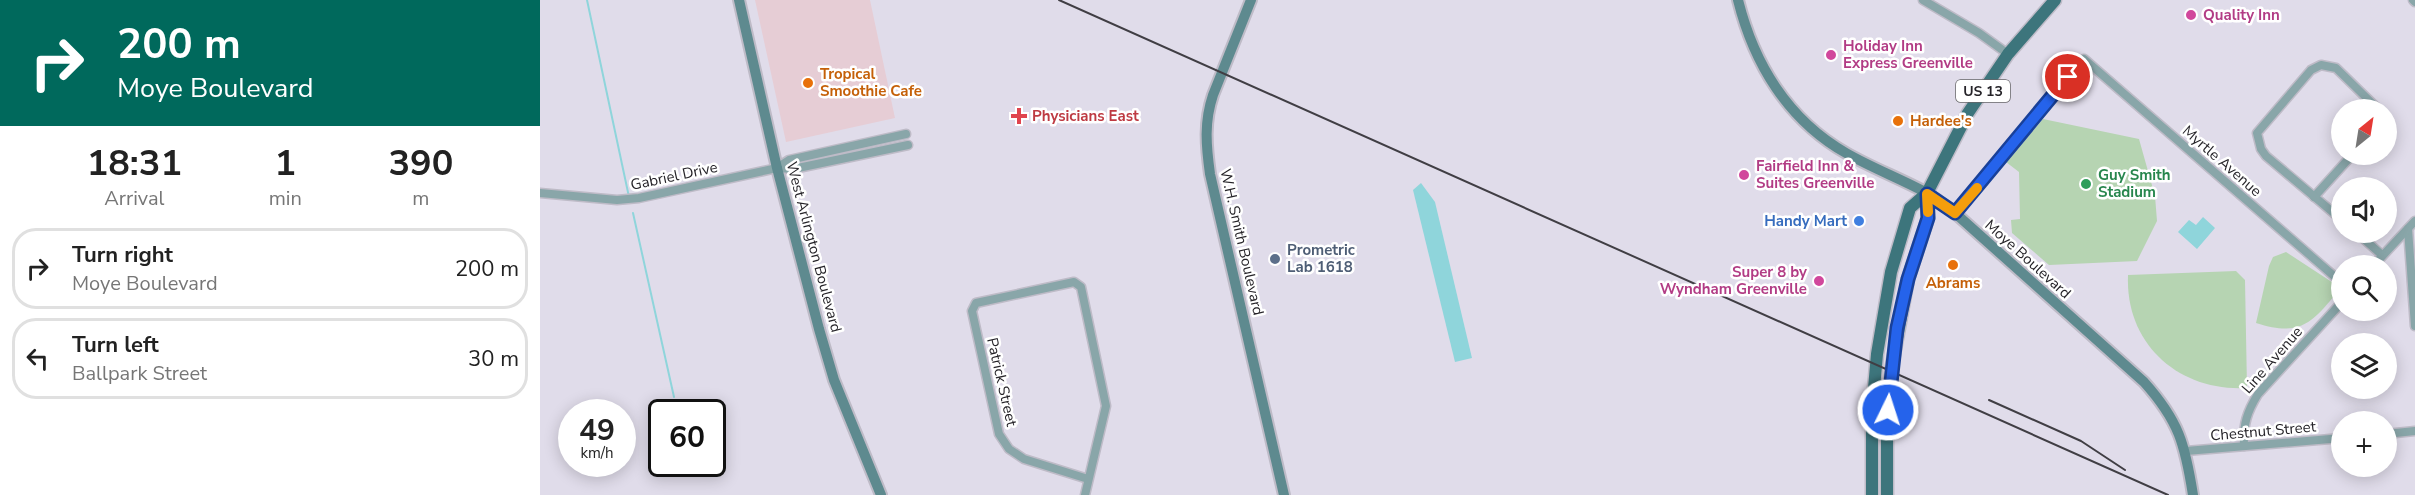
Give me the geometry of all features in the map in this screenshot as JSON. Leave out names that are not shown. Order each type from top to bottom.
[{"type":"main road","name":"West Arlington Boulevard","points":[[739,0],[777,168],[834,380],[881,495]]},
{"type":"main road","name":"W.H. Smith Boulevard","points":[[1251,0],[1208,111],[1205,139],[1210,174],[1284,495]]},
{"type":"main road","name":"Moye Boulevard","points":[[1738,0],[1760,63],[1788,105],[1829,142],[1847,154],[1927,194],[1955,213],[2144,381],[2175,423],[2186,451],[2193,495]]},
{"type":"main road","name":"US 13","points":[[1872,495],[1873,400],[1886,294],[1896,250],[1910,208],[1927,194],[1968,113],[2008,54],[2055,0]]},
{"type":"main road","name":"US 13","points":[[1887,495],[1887,425],[1891,371],[1908,279],[1928,218],[1927,194]]},
{"type":"street","points":[[1923,0],[1979,33],[2008,54]]},
{"type":"street","name":"Myrtle Avenue","points":[[1955,213],[2084,59],[2331,273]]},
{"type":"street","points":[[2331,211],[2266,156],[2261,149],[2257,133],[2311,70],[2321,65],[2336,68],[2368,99]]},
{"type":"street","points":[[777,168],[789,160],[906,134]]},
{"type":"street","points":[[777,168],[793,169],[908,145]]},
{"type":"street","points":[[2314,197],[2343,165]]},
{"type":"street","name":"Gabriel Drive","points":[[540,193],[617,200],[639,198],[777,168]]},
{"type":"street","points":[[2368,243],[2382,255],[2415,221]]},
{"type":"street","points":[[2408,229],[2415,326]]},
{"type":"street","name":"Patrick Street","points":[[1074,282],[1078,284],[1106,406],[1088,479],[1024,459],[1015,455],[1004,443],[996,421],[972,311],[976,303],[1074,282]]},
{"type":"street","name":"Line Avenue","points":[[2244,446],[2243,424],[2258,394],[2331,314]]},
{"type":"street","points":[[2397,433],[2415,431]]},
{"type":"street","name":"Chestnut Street","points":[[2186,451],[2331,439]]},
{"type":"street","points":[[1084,495],[1088,479]]},
{"type":"shaded area","points":[[755,0],[870,0],[895,118],[786,142]]},
{"type":"green space","name":"Guy Smith Stadium","points":[[2043,119],[2139,139],[2155,196],[2157,221],[2137,261],[2049,265],[2012,233],[2011,220],[2020,219],[2019,172],[2006,162]]},
{"type":"green space","points":[[2286,252],[2331,281],[2331,300],[2306,324],[2285,328],[2256,323],[2273,257]]},
{"type":"green space","points":[[2236,271],[2245,280],[2247,388],[2223,387],[2200,382],[2179,372],[2161,359],[2147,343],[2136,323],[2130,300],[2128,275]]},
{"type":"water","points":[[1421,183],[1435,202],[1472,358],[1455,362],[1413,190]]},
{"type":"water","points":[[2203,217],[2215,228],[2197,249],[2178,232],[2189,220],[2196,225]]},
{"type":"waterway","points":[[587,0],[629,197]]},
{"type":"waterway","points":[[633,213],[674,397]]},
{"type":"railway","points":[[1059,0],[2168,495]]},
{"type":"railway","points":[[1989,400],[2081,441],[2125,470]]},
{"type":"slow traffic","points":[[1928,212],[1927,194],[1955,213],[1977,188]]},
{"type":"place","name":"Quality Inn","points":[[2191,15]]},
{"type":"place","name":"Holiday Inn Express Greenville","points":[[1831,55]]},
{"type":"place","name":"Tropical Smoothie Cafe","points":[[808,83]]},
{"type":"place","name":"Physicians East","points":[[1019,116]]},
{"type":"place","name":"Hardee's","points":[[1898,121]]},
{"type":"place","name":"Fairfield Inn & Suites Greenville","points":[[1744,175]]},
{"type":"place","name":"Guy Smith Stadium","points":[[2086,184]]},
{"type":"place","name":"Handy Mart","points":[[1859,221]]},
{"type":"place","name":"Prometric Lab 1618","points":[[1275,259]]},
{"type":"place","name":"Abrams","points":[[1953,265]]},
{"type":"place","name":"Super 8 by Wyndham Greenville","points":[[1819,281]]},
{"type":"route","points":[[1888,410],[1897,328],[1908,279],[1928,218],[1927,194],[1955,213],[2068,77]]}]
